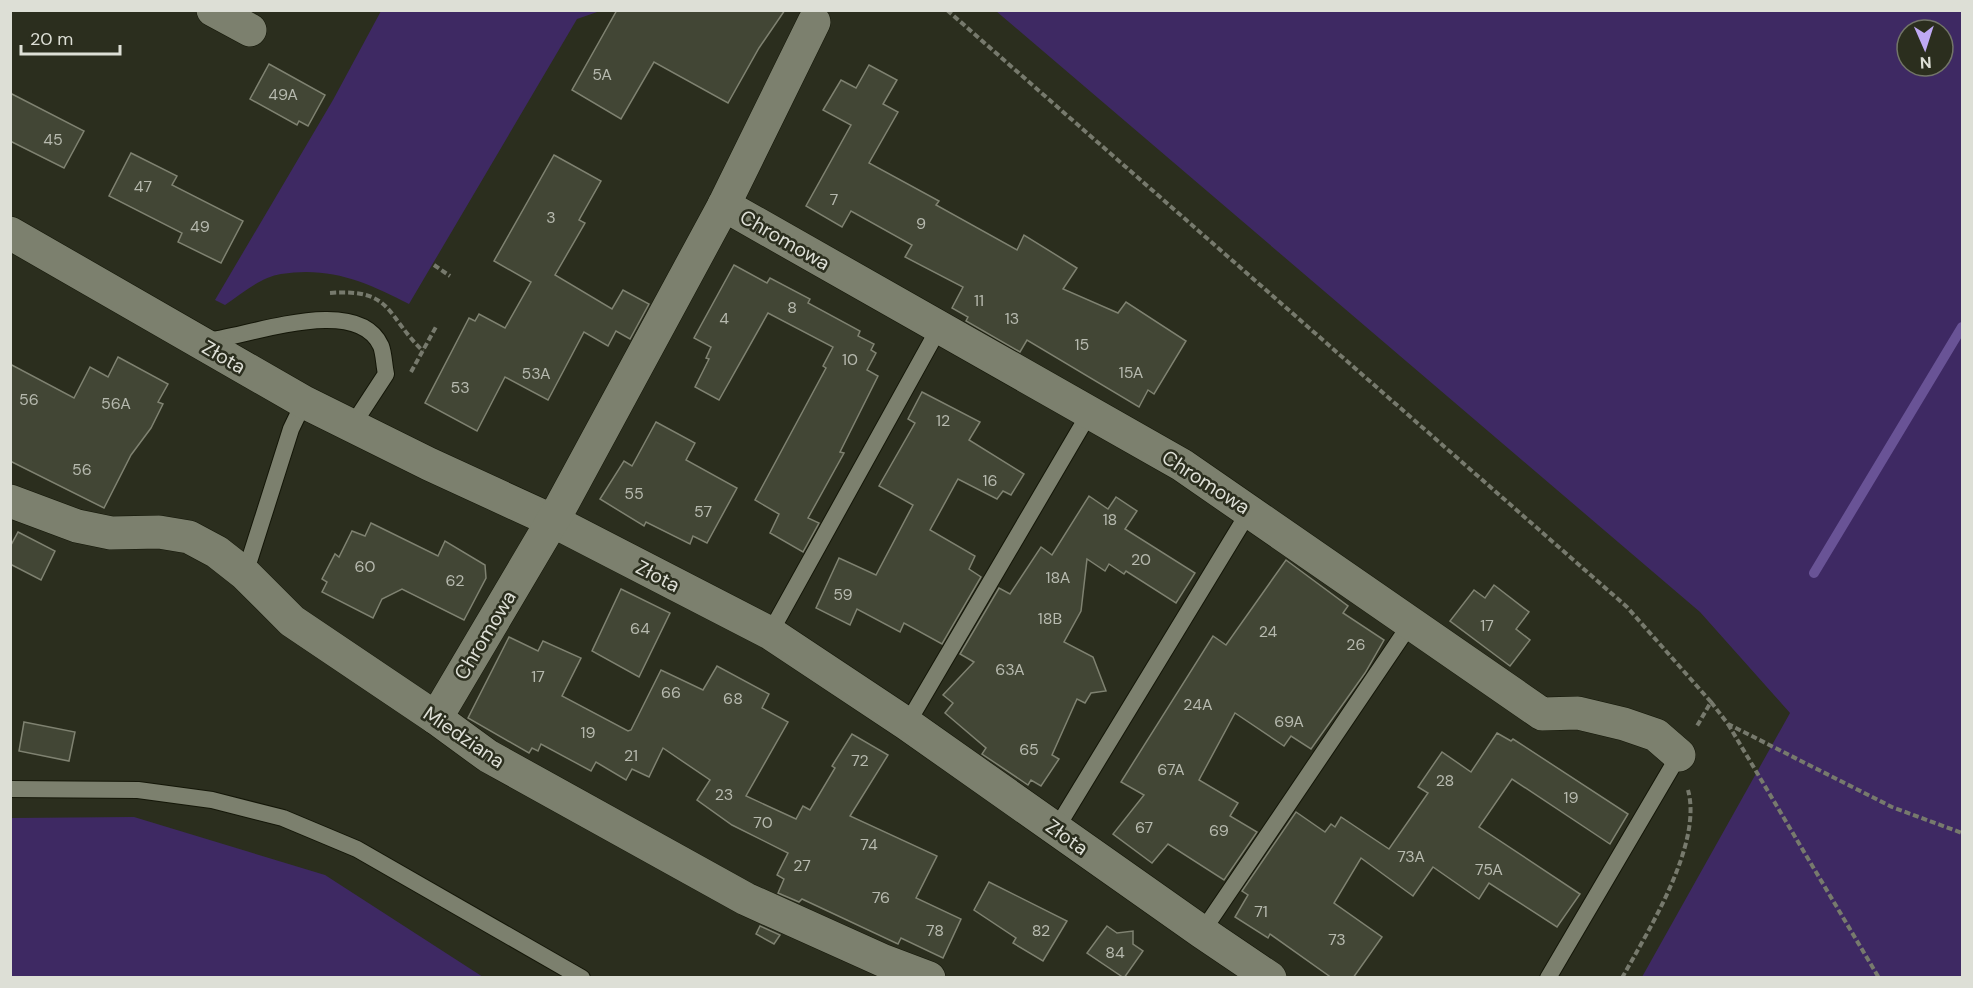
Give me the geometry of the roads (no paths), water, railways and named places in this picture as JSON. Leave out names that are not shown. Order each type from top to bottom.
[{"type":"street","points":[[213,10],[250,30]]},
{"type":"street","name":"Chromowa","points":[[436,718],[553,521],[724,205],[814,22]]},
{"type":"street","name":"Chromowa","points":[[724,205],[1182,465],[1542,714],[1578,713],[1624,724],[1656,735],[1679,755]]},
{"type":"street","name":"Złota","points":[[10,233],[304,402],[553,521],[770,633],[907,724],[1202,932],[1256,974]]},
{"type":"street","name":"Miedziana","points":[[10,501],[77,525],[111,532],[159,532],[189,537],[218,552],[246,574],[292,621],[488,756],[746,899],[884,961],[930,978]]},
{"type":"lane","points":[[198,342],[228,339],[301,322],[331,319],[362,326],[381,346],[386,374],[352,426]]},
{"type":"lane","points":[[770,633],[939,328]]},
{"type":"lane","points":[[246,574],[291,429],[304,402]]},
{"type":"lane","points":[[907,724],[1090,412]]},
{"type":"lane","points":[[1056,829],[1250,510]]},
{"type":"lane","points":[[1202,932],[1411,623]]},
{"type":"lane","points":[[1548,978],[1679,755]]},
{"type":"lane","points":[[10,789],[138,790],[212,800],[283,818],[357,849],[582,978]]},
{"type":"waterway","points":[[1814,573],[1962,327]]}]
